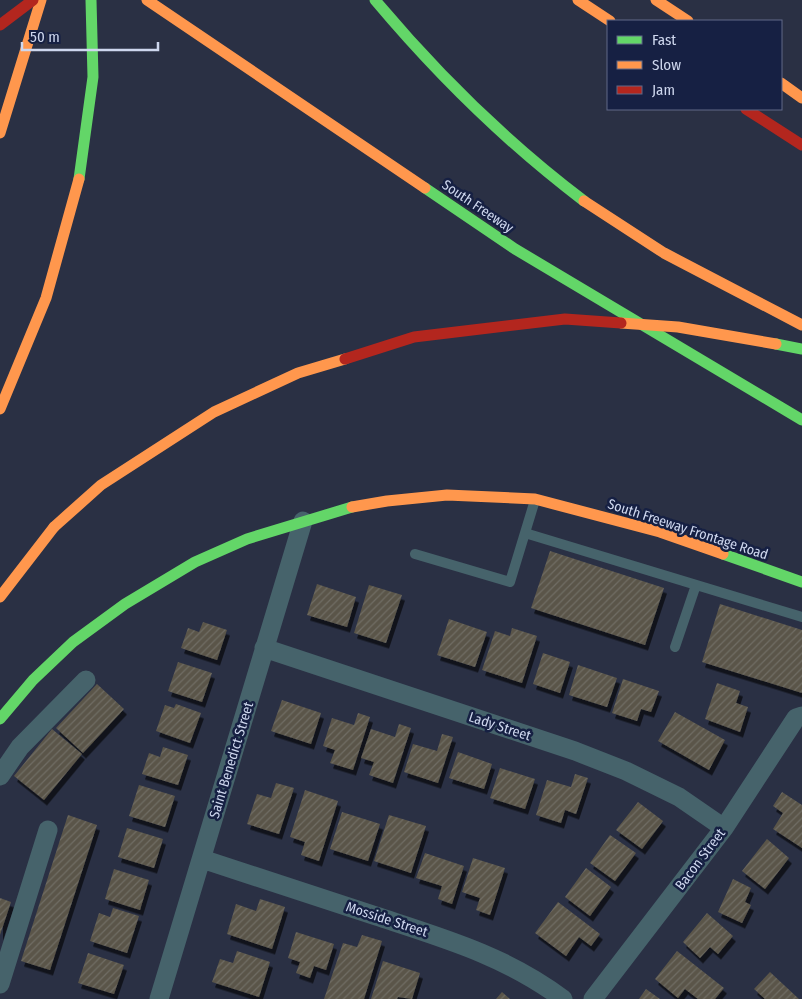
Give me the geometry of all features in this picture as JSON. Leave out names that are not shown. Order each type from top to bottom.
[{"type":"main road","points":[[0,25],[33,0]]},
{"type":"main road","points":[[0,133],[41,0]]},
{"type":"main road","points":[[0,409],[46,298],[79,178],[93,77],[90,0]]},
{"type":"main road","name":"South Freeway","points":[[147,0],[515,249],[802,420]]},
{"type":"main road","points":[[375,0],[401,33],[454,88],[528,157],[614,221],[665,253],[802,325]]},
{"type":"main road","points":[[578,0],[608,20]]},
{"type":"main road","points":[[656,0],[686,20]]},
{"type":"main road","points":[[782,84],[802,98]]},
{"type":"main road","points":[[748,110],[802,145]]},
{"type":"main road","points":[[0,597],[54,527],[101,486],[214,412],[298,373],[414,337],[565,319],[678,327],[802,349]]},
{"type":"main road","name":"South Freeway Frontage Road","points":[[0,719],[33,680],[73,642],[125,604],[195,562],[247,539],[303,521],[342,509],[388,501],[447,495],[535,499],[660,532],[802,582]]},
{"type":"street","name":"Saint Benedict Street","points":[[159,999],[303,521]]},
{"type":"street","name":"Lady Street","points":[[264,648],[584,754],[626,771],[679,797],[724,828]]},
{"type":"street","points":[[0,776],[20,747],[86,680]]},
{"type":"street","name":"Bacon Street","points":[[593,999],[724,828],[796,718],[802,716]]},
{"type":"street","points":[[0,984],[48,830]]},
{"type":"street","name":"Mosside Street","points":[[202,859],[461,944],[504,962],[541,982],[563,999]]},
{"type":"lane","points":[[416,554],[510,582],[535,499]]},
{"type":"lane","points":[[525,533],[802,617]]},
{"type":"lane","points":[[675,648],[696,585]]},
{"type":"building","points":[[550,551],[664,588],[645,645],[531,608]]},
{"type":"building","points":[[317,584],[356,597],[347,627],[307,615]]},
{"type":"building","points":[[369,585],[402,595],[386,643],[354,633]]},
{"type":"building","points":[[720,604],[802,630],[802,693],[702,662]]},
{"type":"building","points":[[449,619],[487,632],[475,667],[437,655]]},
{"type":"building","points":[[203,622],[227,630],[217,660],[181,648],[188,628],[199,632]]},
{"type":"building","points":[[512,628],[537,636],[522,683],[482,670],[495,631],[510,636]]},
{"type":"building","points":[[543,653],[570,662],[560,693],[533,684]]},
{"type":"building","points":[[178,662],[212,673],[202,702],[168,691]]},
{"type":"building","points":[[578,665],[617,678],[607,707],[569,695]]},
{"type":"building","points":[[623,679],[659,691],[651,712],[641,709],[637,721],[612,713]]},
{"type":"building","points":[[717,683],[740,691],[736,703],[748,707],[740,732],[705,719]]},
{"type":"building","points":[[97,684],[124,709],[83,753],[56,728]]},
{"type":"building","points":[[282,700],[321,713],[311,744],[271,731]]},
{"type":"building","points":[[176,704],[201,713],[190,743],[156,731],[165,705],[174,708]]},
{"type":"building","points":[[675,712],[725,740],[709,770],[658,741]]},
{"type":"building","points":[[358,713],[370,717],[353,770],[330,763],[335,750],[323,746],[332,718],[354,725]]},
{"type":"building","points":[[399,724],[411,728],[393,783],[369,775],[374,762],[361,758],[371,729],[395,737]]},
{"type":"building","points":[[52,729],[82,754],[44,800],[14,776]]},
{"type":"building","points":[[442,734],[453,737],[438,783],[404,772],[413,744],[437,751]]},
{"type":"building","points":[[163,747],[188,755],[178,785],[142,774],[149,753],[160,757]]},
{"type":"building","points":[[458,752],[492,764],[484,789],[449,778]]},
{"type":"building","points":[[500,768],[535,779],[525,809],[490,798]]},
{"type":"building","points":[[575,774],[588,778],[576,814],[565,810],[561,823],[536,815],[547,780],[571,787]]},
{"type":"building","points":[[276,783],[294,788],[279,834],[247,824],[257,794],[271,798]]},
{"type":"building","points":[[139,785],[175,796],[165,827],[129,816]]},
{"type":"building","points":[[305,790],[338,801],[319,861],[301,855],[305,842],[290,837]]},
{"type":"building","points":[[782,792],[802,805],[802,848],[773,829],[783,813],[773,806]]},
{"type":"building","points":[[638,802],[663,821],[642,849],[616,830]]},
{"type":"building","points":[[342,812],[380,824],[368,861],[330,849]]},
{"type":"building","points":[[68,815],[97,825],[50,970],[21,961]]},
{"type":"building","points":[[389,815],[426,826],[411,873],[374,861]]},
{"type":"building","points":[[127,828],[163,839],[154,868],[118,857]]},
{"type":"building","points":[[610,835],[636,853],[615,881],[590,863]]},
{"type":"building","points":[[767,839],[789,858],[765,889],[742,871]]},
{"type":"building","points":[[425,853],[464,866],[452,904],[438,899],[442,886],[416,878]]},
{"type":"building","points":[[473,858],[505,868],[490,915],[476,910],[480,898],[462,892]]},
{"type":"building","points":[[586,868],[611,887],[590,916],[565,897]]},
{"type":"building","points":[[114,869],[149,880],[140,910],[105,899]]},
{"type":"building","points":[[733,879],[751,888],[745,902],[751,905],[742,923],[718,912]]},
{"type":"building","points":[[0,898],[11,902],[0,935]]},
{"type":"building","points":[[260,899],[285,907],[272,949],[227,934],[236,904],[256,911]]},
{"type":"building","points":[[558,902],[600,934],[591,946],[579,937],[566,956],[535,933]]},
{"type":"building","points":[[113,908],[139,916],[127,953],[90,941],[99,913],[110,917]]},
{"type":"building","points":[[707,913],[733,936],[718,954],[710,947],[700,958],[683,942]]},
{"type":"building","points":[[296,932],[334,944],[326,970],[314,966],[310,978],[296,973],[300,962],[288,958]]},
{"type":"building","points":[[362,935],[382,941],[364,999],[324,999],[343,943],[357,947]]},
{"type":"building","points":[[237,951],[270,962],[259,997],[212,982],[220,959],[233,963]]},
{"type":"building","points":[[677,951],[724,988],[715,999],[698,999],[685,989],[678,998],[655,979]]},
{"type":"building","points":[[88,953],[124,965],[114,994],[78,983]]},
{"type":"building","points":[[383,961],[420,973],[412,999],[398,997],[397,999],[371,999]]},
{"type":"building","points":[[770,972],[799,999],[765,999],[754,989]]},
{"type":"building","points":[[646,989],[660,999],[639,999]]},
{"type":"building","points":[[502,992],[510,999],[496,999]]},
{"type":"traffic: fast","points":[[79,179],[93,77],[91,0]]},
{"type":"traffic: fast","points":[[375,0],[448,81],[527,155],[584,201]]},
{"type":"traffic: fast","points":[[425,188],[515,249],[802,420]]},
{"type":"traffic: fast","points":[[776,344],[802,349]]},
{"type":"traffic: fast","points":[[0,719],[33,680],[73,642],[125,604],[195,562],[247,539],[352,507]]},
{"type":"traffic: fast","points":[[723,554],[802,582]]},
{"type":"traffic: slow","points":[[0,133],[41,0]]},
{"type":"traffic: slow","points":[[147,0],[425,188]]},
{"type":"traffic: slow","points":[[578,0],[608,20]]},
{"type":"traffic: slow","points":[[656,0],[686,20]]},
{"type":"traffic: slow","points":[[782,84],[802,98]]},
{"type":"traffic: slow","points":[[0,409],[46,298],[79,179]]},
{"type":"traffic: slow","points":[[584,201],[664,253],[802,325]]},
{"type":"traffic: slow","points":[[621,323],[678,327],[776,344]]},
{"type":"traffic: slow","points":[[54,527],[101,485],[214,412],[298,373],[345,359]]},
{"type":"traffic: slow","points":[[352,507],[387,501],[447,495],[535,499],[660,532],[723,554]]},
{"type":"traffic: slow","points":[[0,597],[54,527]]},
{"type":"traffic: jam","points":[[0,25],[33,0]]},
{"type":"traffic: jam","points":[[748,110],[802,145]]},
{"type":"traffic: jam","points":[[345,359],[414,337],[565,319],[621,323]]}]
